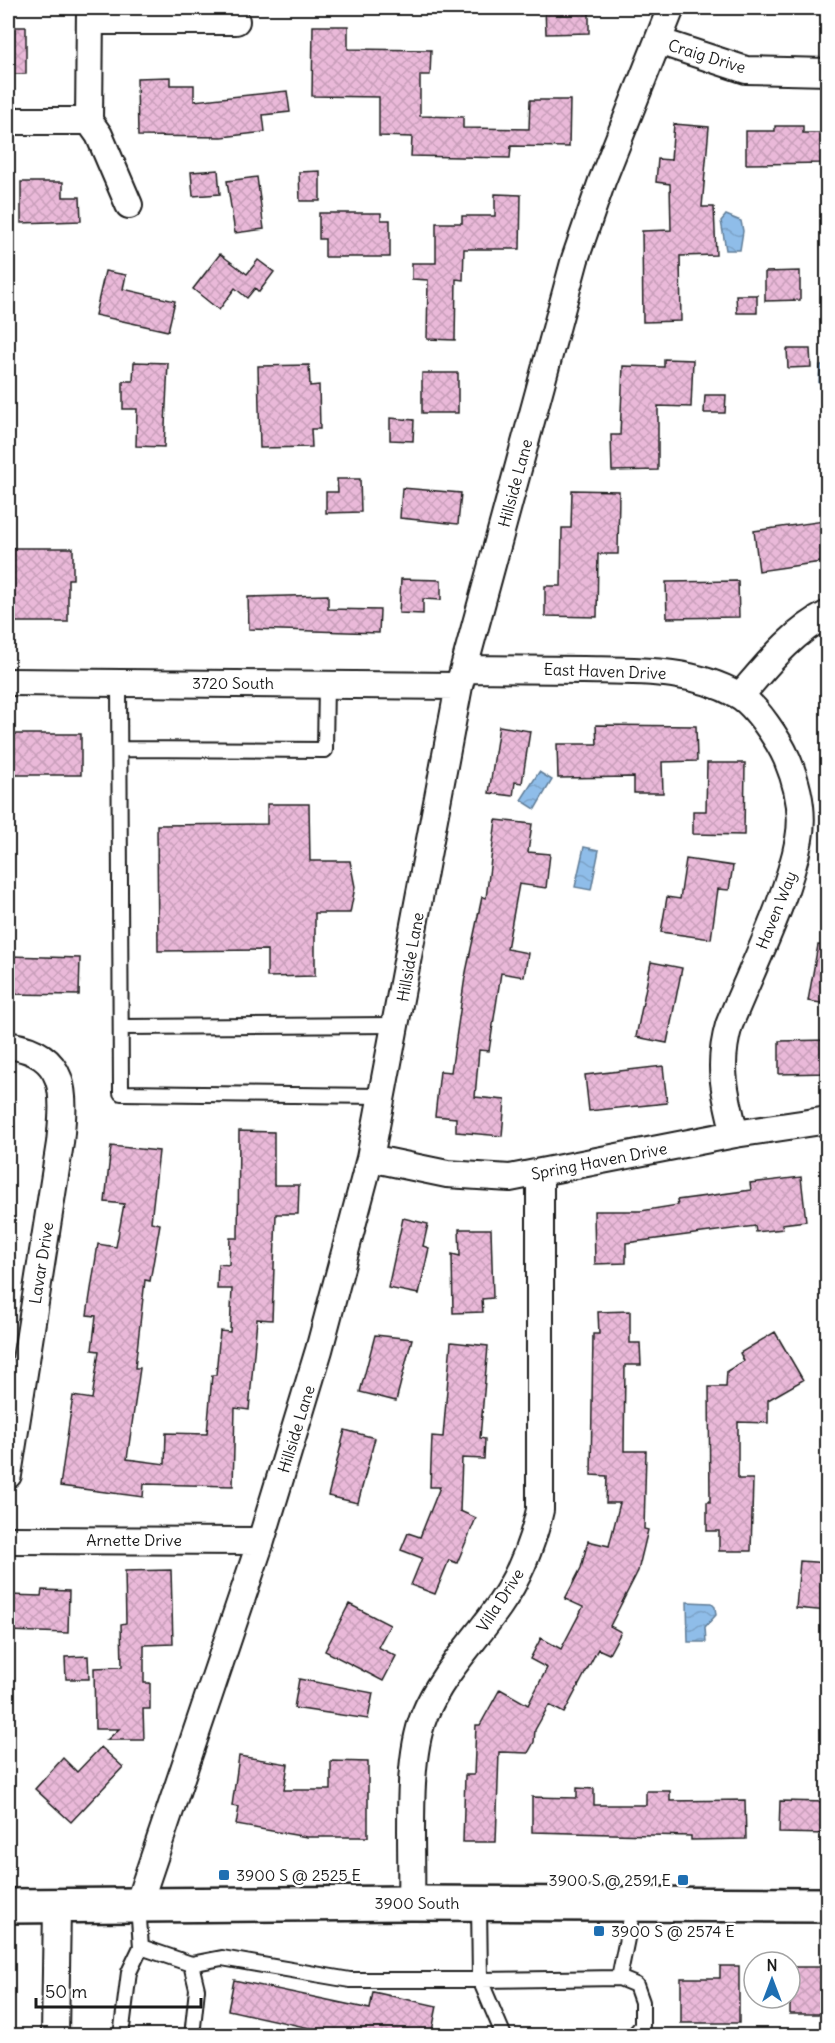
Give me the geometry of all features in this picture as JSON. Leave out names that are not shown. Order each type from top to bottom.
[{"type":"main road","name":"3900 South","points":[[8,1906],[411,1903],[828,1905]]},
{"type":"street","name":"Hillside Lane","points":[[138,1905],[261,1541],[319,1350],[370,1158],[398,1025],[462,677],[575,259],[602,181],[671,8]]},
{"type":"street","points":[[129,205],[99,135],[88,121],[90,14],[236,21]]},
{"type":"street","name":"Craig Drive","points":[[658,41],[746,70],[828,72]]},
{"type":"street","points":[[8,121],[88,121]]},
{"type":"street","points":[[740,696],[786,646],[814,621],[828,614]]},
{"type":"street","name":"East Haven Drive","points":[[462,677],[650,671],[685,675],[740,696]]},
{"type":"street","name":"3720 South","points":[[8,682],[326,683],[462,677]]},
{"type":"street","name":"Haven Way","points":[[735,1134],[721,1070],[722,1049],[793,869],[800,836],[800,804],[782,748],[761,718],[740,696]]},
{"type":"street","name":"Lavar Drive","points":[[8,1045],[28,1048],[42,1057],[61,1078],[63,1114],[8,1475]]},
{"type":"street","name":"Spring Haven Drive","points":[[370,1158],[447,1174],[487,1178],[540,1174],[735,1134],[828,1120]]},
{"type":"street","name":"Villa Drive","points":[[411,1903],[414,1764],[423,1718],[442,1682],[512,1586],[530,1549],[540,1510],[540,1174]]},
{"type":"street","name":"Arnette Drive","points":[[8,1540],[261,1541]]},
{"type":"street","points":[[55,2036],[57,1906]]},
{"type":"lane","points":[[119,682],[121,1093],[383,1096]]},
{"type":"lane","points":[[120,749],[325,750],[326,683]]},
{"type":"lane","points":[[121,1027],[398,1025]]},
{"type":"lane","points":[[479,1903],[480,1980],[504,2036]]},
{"type":"lane","points":[[619,1977],[634,1904]]},
{"type":"lane","points":[[121,2036],[129,1972],[141,1947],[138,1905]]},
{"type":"lane","points":[[141,1947],[191,1964],[222,1958],[350,1980],[619,1977],[636,1985],[642,2002],[642,2026],[633,2036]]},
{"type":"lane","points":[[191,1964],[197,1989],[192,2036]]},
{"type":"water","points":[[726,215],[741,221],[743,231],[740,250],[726,250],[721,221]]},
{"type":"water","points":[[820,365],[827,365],[827,383],[819,383]]},
{"type":"water","points":[[539,772],[552,780],[535,809],[521,800]]},
{"type":"water","points":[[584,847],[599,850],[591,890],[575,887]]},
{"type":"water","points":[[687,1602],[711,1603],[715,1607],[716,1615],[705,1627],[706,1642],[688,1642]]},
{"type":"building","points":[[545,8],[589,8],[589,33],[546,34]]},
{"type":"building","points":[[313,26],[348,26],[348,49],[431,50],[430,75],[420,75],[420,116],[463,117],[463,128],[529,129],[530,100],[570,100],[569,147],[511,146],[510,158],[411,156],[412,137],[379,136],[379,97],[312,96]]},
{"type":"building","points":[[8,27],[26,27],[26,74],[8,74]]},
{"type":"building","points":[[170,77],[170,85],[194,85],[194,101],[287,91],[290,112],[263,115],[265,132],[222,137],[138,136],[137,78]]},
{"type":"building","points":[[674,124],[709,127],[702,207],[714,207],[716,255],[680,256],[681,321],[643,322],[642,231],[671,230],[670,184],[656,182],[658,159],[671,160]]},
{"type":"building","points":[[775,126],[803,126],[803,133],[825,133],[825,163],[746,164],[746,131],[775,131]]},
{"type":"building","points":[[218,170],[220,194],[193,196],[191,172]]},
{"type":"building","points":[[320,171],[320,201],[300,201],[299,172]]},
{"type":"building","points":[[257,177],[264,229],[235,233],[227,181]]},
{"type":"building","points":[[21,182],[63,182],[63,197],[80,197],[81,221],[21,223]]},
{"type":"building","points":[[495,194],[521,195],[520,249],[464,249],[463,280],[456,279],[455,340],[427,339],[428,280],[412,279],[412,263],[436,263],[436,223],[462,223],[462,216],[495,216]]},
{"type":"building","points":[[319,213],[381,213],[381,220],[390,220],[390,257],[325,257],[325,239],[319,239]]},
{"type":"building","points":[[220,254],[247,274],[258,260],[274,272],[259,292],[255,288],[247,298],[235,288],[219,310],[193,289]]},
{"type":"building","points":[[105,271],[126,275],[123,289],[175,301],[168,331],[95,315]]},
{"type":"building","points":[[800,271],[800,300],[765,301],[765,272]]},
{"type":"building","points":[[736,295],[757,295],[757,313],[737,313]]},
{"type":"building","points":[[787,349],[810,349],[811,367],[788,368]]},
{"type":"building","points":[[664,359],[693,360],[691,407],[658,406],[658,470],[612,471],[611,435],[620,435],[623,366],[664,367]]},
{"type":"building","points":[[134,362],[168,363],[164,447],[136,446],[137,409],[123,409],[123,381],[133,381]]},
{"type":"building","points":[[309,365],[310,386],[319,385],[320,429],[311,429],[312,447],[260,448],[258,366]]},
{"type":"building","points":[[422,373],[458,373],[458,413],[422,413]]},
{"type":"building","points":[[705,395],[726,395],[725,413],[704,413]]},
{"type":"building","points":[[390,418],[414,420],[413,441],[390,440]]},
{"type":"building","points":[[337,479],[360,479],[361,512],[326,513],[326,492],[338,492]]},
{"type":"building","points":[[402,488],[461,493],[458,524],[400,518]]},
{"type":"building","points":[[572,490],[619,491],[618,554],[598,554],[597,617],[545,616],[545,586],[561,586],[562,528],[571,528]]},
{"type":"building","points":[[824,521],[828,561],[759,571],[754,531]]},
{"type":"building","points":[[8,548],[73,548],[73,579],[68,579],[68,622],[15,622],[14,596],[8,596]]},
{"type":"building","points":[[401,579],[441,580],[441,600],[423,599],[423,614],[399,613]]},
{"type":"building","points":[[738,581],[739,617],[667,618],[666,582]]},
{"type":"building","points":[[328,595],[328,609],[380,610],[379,633],[249,629],[248,597]]},
{"type":"building","points":[[596,725],[696,726],[697,761],[662,762],[663,793],[634,793],[634,777],[558,778],[557,744],[597,744]]},
{"type":"building","points":[[499,726],[530,731],[522,783],[515,782],[513,796],[489,793]]},
{"type":"building","points":[[11,734],[81,734],[81,775],[11,775]]},
{"type":"building","points":[[707,763],[745,763],[744,835],[693,834],[693,811],[706,811]]},
{"type":"building","points":[[267,804],[309,804],[310,861],[350,861],[355,887],[350,913],[315,913],[315,976],[267,977],[267,950],[158,951],[157,825],[267,824]]},
{"type":"building","points":[[496,820],[532,824],[528,852],[550,854],[546,888],[519,884],[507,949],[528,953],[524,977],[501,973],[489,1051],[479,1050],[475,1097],[505,1100],[502,1136],[456,1132],[456,1118],[435,1116],[440,1071],[451,1072],[465,977],[482,897],[486,898]]},
{"type":"building","points":[[686,859],[733,866],[729,890],[718,889],[711,939],[661,932],[667,897],[680,899]]},
{"type":"building","points":[[818,945],[828,946],[828,1004],[808,1001]]},
{"type":"building","points":[[8,956],[80,958],[79,995],[8,994]]},
{"type":"building","points":[[651,962],[682,968],[667,1043],[636,1037]]},
{"type":"building","points":[[828,1040],[828,1073],[779,1074],[779,1041]]},
{"type":"building","points":[[663,1066],[667,1103],[589,1111],[585,1075]]},
{"type":"building","points":[[239,1131],[274,1132],[274,1185],[299,1185],[298,1214],[276,1214],[272,1320],[257,1319],[249,1410],[235,1408],[233,1486],[144,1484],[143,1497],[60,1486],[73,1396],[92,1399],[99,1351],[92,1350],[96,1316],[87,1315],[98,1244],[116,1247],[124,1204],[105,1202],[111,1146],[159,1151],[151,1222],[160,1224],[150,1281],[145,1280],[135,1368],[140,1368],[127,1459],[165,1464],[166,1433],[207,1434],[212,1375],[216,1375],[220,1331],[230,1332],[232,1289],[217,1289],[218,1264],[229,1265],[230,1238],[238,1238]]},
{"type":"building","points":[[801,1177],[806,1221],[782,1224],[783,1229],[756,1232],[755,1226],[626,1243],[626,1263],[595,1264],[594,1211],[641,1211],[678,1205],[677,1200],[751,1190],[750,1183]]},
{"type":"building","points":[[403,1218],[428,1224],[423,1246],[429,1248],[419,1294],[388,1288]]},
{"type":"building","points":[[459,1229],[491,1229],[493,1298],[482,1299],[483,1312],[453,1313],[452,1254],[460,1256]]},
{"type":"building","points":[[630,1311],[630,1343],[640,1343],[641,1365],[625,1365],[624,1451],[646,1451],[644,1529],[648,1530],[638,1571],[610,1626],[621,1632],[609,1654],[598,1649],[564,1713],[549,1705],[535,1730],[534,1742],[528,1753],[499,1752],[496,1842],[463,1842],[465,1775],[474,1775],[476,1725],[480,1725],[500,1689],[528,1705],[547,1668],[530,1659],[541,1638],[561,1649],[583,1607],[565,1599],[581,1568],[588,1541],[609,1546],[620,1503],[606,1503],[607,1476],[591,1475],[593,1334],[599,1334],[598,1312]]},
{"type":"building","points":[[775,1332],[803,1380],[768,1400],[768,1423],[738,1422],[738,1479],[753,1479],[751,1551],[719,1551],[719,1531],[707,1531],[707,1502],[710,1502],[709,1387],[726,1387],[727,1371],[744,1361],[740,1353]]},
{"type":"building","points":[[375,1335],[412,1339],[396,1401],[360,1392]]},
{"type":"building","points":[[451,1342],[488,1346],[480,1438],[485,1439],[484,1459],[462,1458],[460,1511],[476,1518],[457,1563],[449,1560],[435,1594],[411,1585],[422,1558],[401,1550],[408,1533],[420,1537],[440,1487],[430,1487],[432,1436],[443,1437]]},
{"type":"building","points":[[345,1430],[375,1438],[358,1503],[328,1496]]},
{"type":"building","points":[[800,1561],[828,1563],[828,1611],[796,1608]]},
{"type":"building","points":[[171,1570],[173,1644],[144,1645],[144,1683],[150,1683],[150,1709],[143,1709],[144,1740],[107,1740],[119,1729],[95,1729],[94,1668],[122,1667],[121,1624],[126,1623],[125,1571]]},
{"type":"building","points":[[42,1590],[69,1591],[68,1633],[8,1631],[8,1595],[41,1596]]},
{"type":"building","points":[[349,1604],[390,1625],[378,1647],[396,1656],[383,1681],[325,1651]]},
{"type":"building","points":[[88,1656],[89,1679],[66,1679],[65,1657]]},
{"type":"building","points":[[299,1679],[373,1693],[368,1719],[294,1708]]},
{"type":"building","points":[[101,1747],[123,1767],[71,1822],[35,1789],[63,1758],[77,1772]]},
{"type":"building","points":[[239,1756],[288,1764],[284,1790],[331,1790],[331,1761],[368,1762],[368,1837],[307,1837],[236,1825],[239,1807],[232,1806]]},
{"type":"building","points":[[577,1788],[594,1789],[594,1805],[646,1805],[646,1791],[670,1791],[670,1801],[745,1800],[746,1839],[691,1840],[691,1836],[532,1832],[532,1797],[577,1798]]},
{"type":"building","points":[[780,1801],[828,1802],[828,1834],[779,1833]]},
{"type":"building","points":[[720,1966],[739,1966],[739,2023],[681,2023],[681,1978],[720,1978]]},
{"type":"building","points":[[802,1967],[828,1967],[828,2014],[790,2014],[790,2010],[802,2010]]},
{"type":"building","points":[[234,1980],[370,2009],[373,1992],[437,2006],[431,2036],[313,2036],[314,2029],[228,2010]]},
{"type":"place","name":"3900 S @ 2525 E","points":[[224,1875]]},
{"type":"place","name":"3900 S @ 2591 E","points":[[683,1880]]},
{"type":"place","name":"3900 S @ 2574 E","points":[[599,1931]]}]
